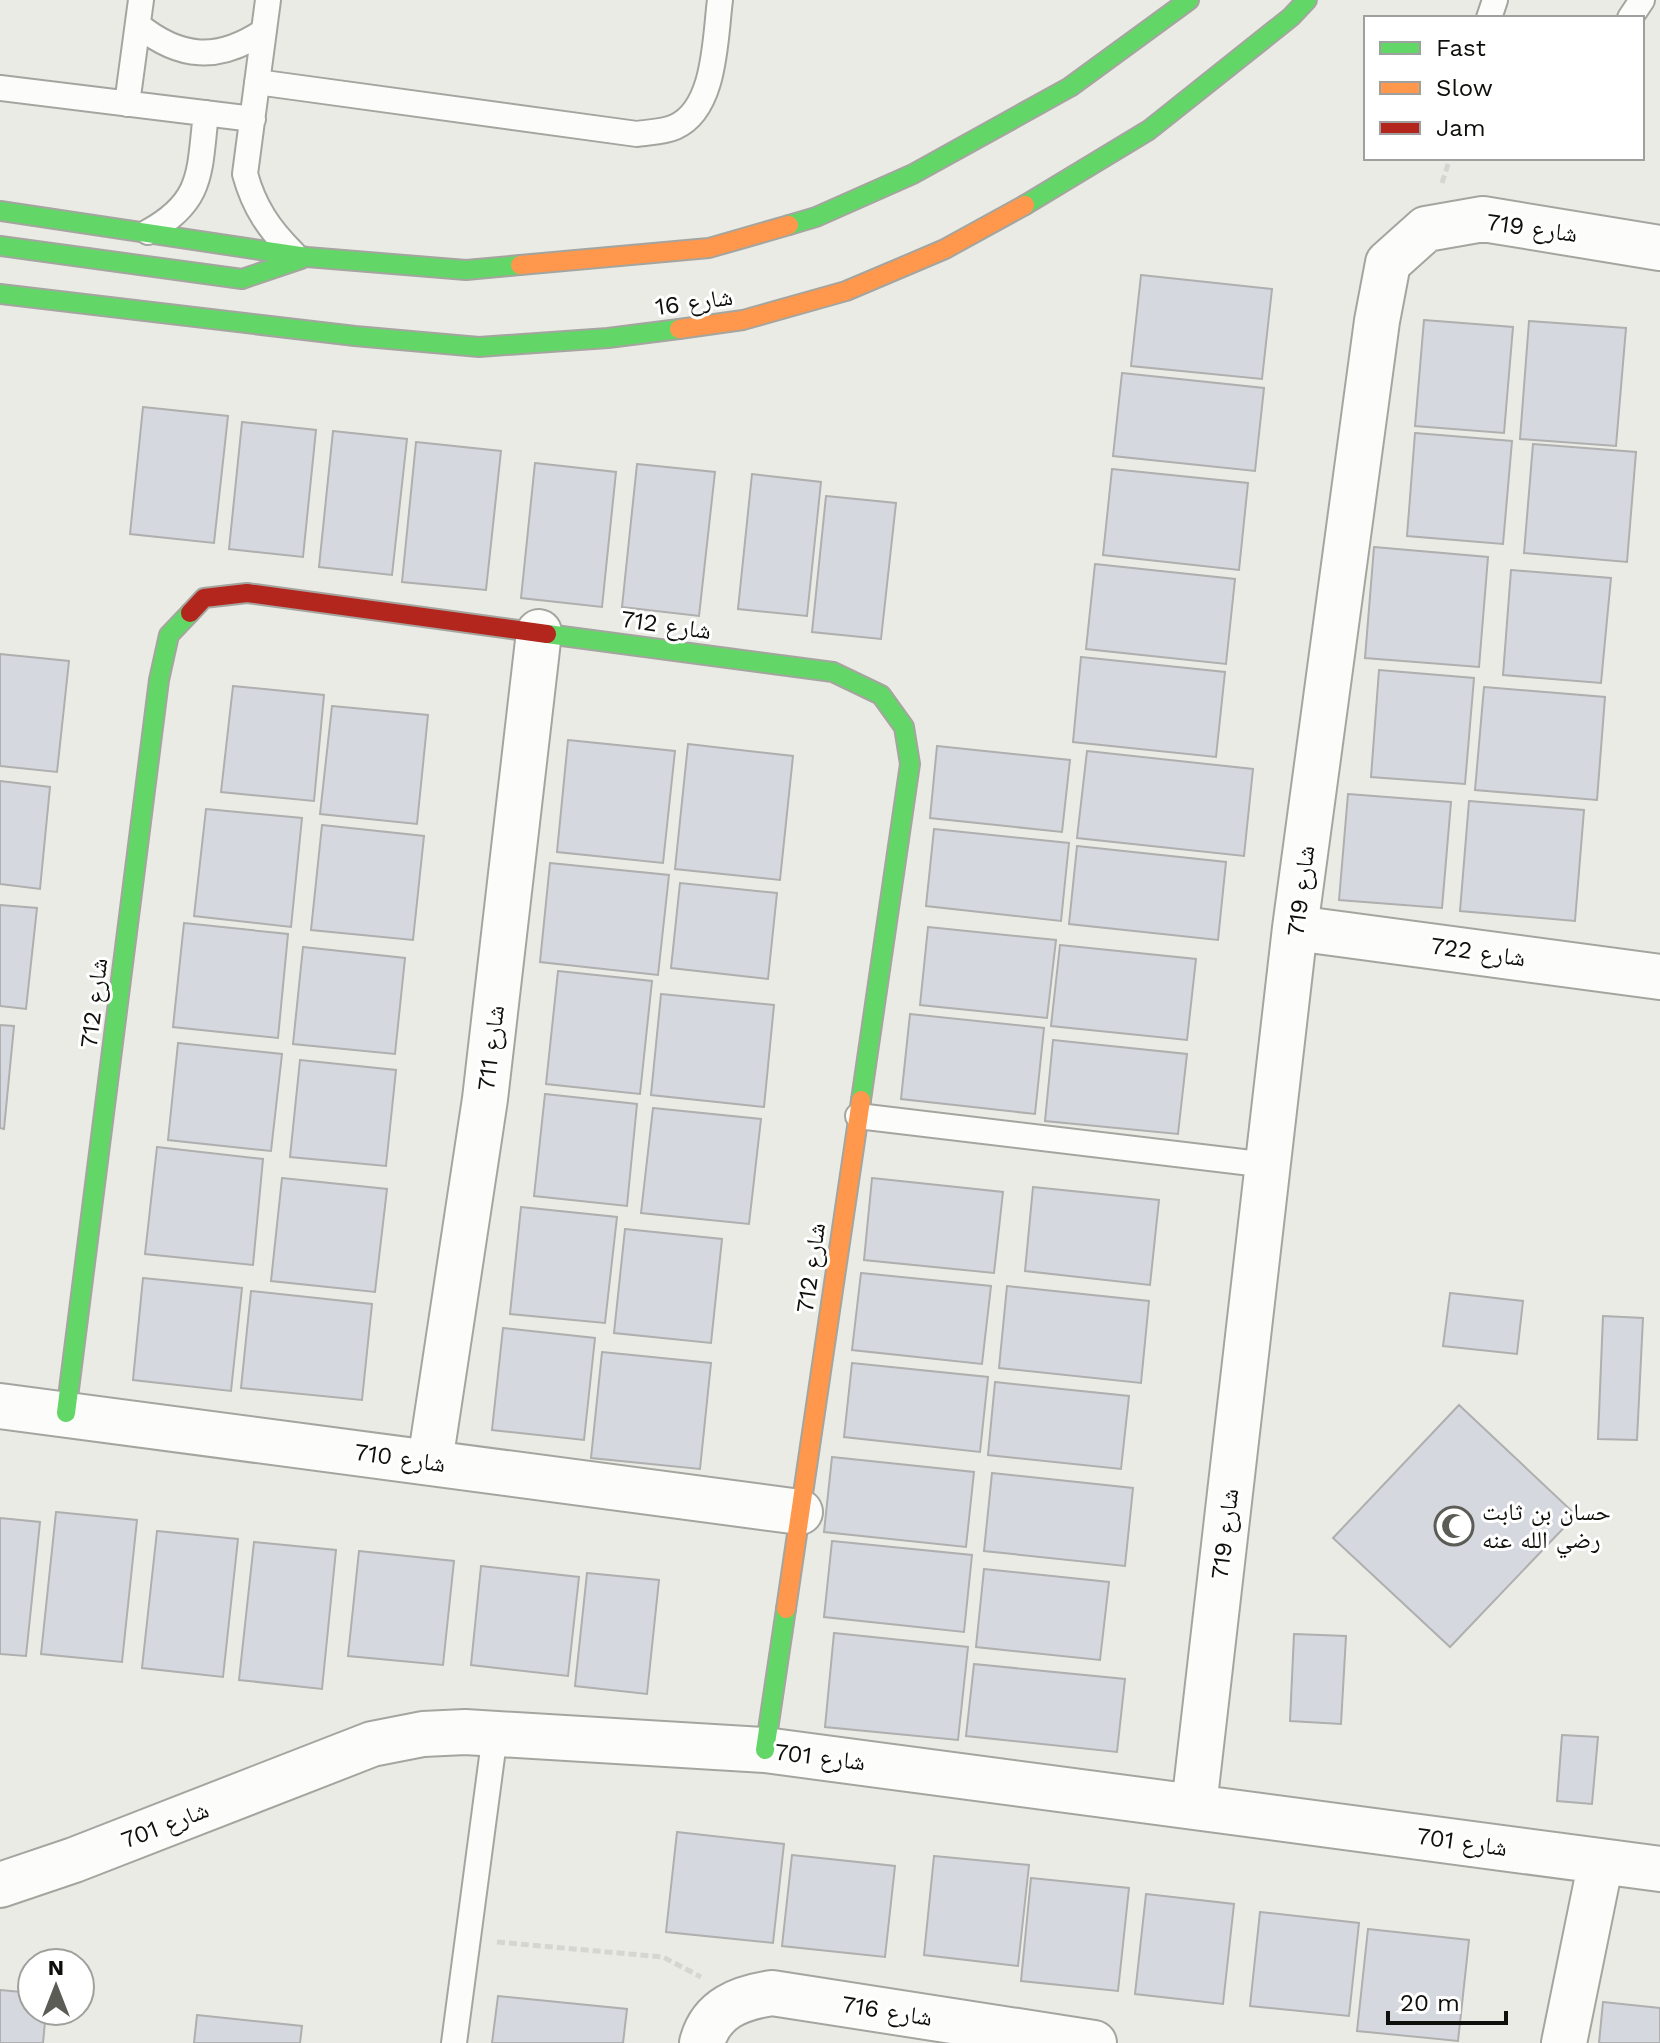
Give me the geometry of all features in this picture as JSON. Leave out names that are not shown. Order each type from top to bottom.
[{"type":"street","points":[[0,211],[301,256],[466,270],[709,248],[816,217],[913,174],[1070,87],[1189,0]]},
{"type":"street","name":"شارع 16","points":[[0,294],[355,336],[479,347],[608,338],[743,320],[861,285],[945,249],[1047,192],[1149,130],[1291,17],[1307,0]]},
{"type":"street","name":"شارع 719","points":[[1194,1806],[1295,928],[1375,337],[1388,263],[1426,229],[1483,219],[1660,248]]},
{"type":"street","points":[[0,246],[242,279],[301,256]]},
{"type":"street","name":"شارع 712","points":[[66,1413],[159,680],[169,635],[204,598],[247,593],[833,672],[881,695],[904,727],[910,764],[765,1750]]},
{"type":"street","name":"شارع 711","points":[[430,1462],[485,1099],[539,632]]},
{"type":"street","name":"شارع 722","points":[[1295,928],[1660,977]]},
{"type":"street","name":"شارع 710","points":[[0,1406],[800,1512]]},
{"type":"street","name":"شارع 701","points":[[0,1885],[74,1860],[372,1744],[423,1734],[495,1734],[765,1750],[1660,1869]]},
{"type":"street","points":[[1564,2043],[1601,1861]]},
{"type":"street","name":"شارع 716","points":[[741,1998],[772,1993],[1094,2043]]},
{"type":"street","points":[[702,2043],[716,2017],[741,1998]]},
{"type":"lane","points":[[127,104],[141,0]]},
{"type":"lane","points":[[268,0],[245,174],[251,197],[264,220],[301,256]]},
{"type":"lane","points":[[257,82],[637,134],[672,128],[685,121],[700,106],[712,68],[720,0]]},
{"type":"lane","points":[[138,25],[154,39],[194,53],[231,49],[264,31]]},
{"type":"lane","points":[[0,88],[253,119]]},
{"type":"lane","points":[[146,233],[171,219],[183,207],[194,187],[200,166],[206,113]]},
{"type":"lane","points":[[858,1116],[1268,1165]]},
{"type":"lane","points":[[454,2043],[495,1734]]},
{"type":"path","points":[[468,1939],[663,1957],[741,1998]]},
{"type":"building","points":[[1141,275],[1272,289],[1262,379],[1131,366]]},
{"type":"building","points":[[1424,320],[1513,327],[1504,433],[1415,426]]},
{"type":"building","points":[[1529,321],[1626,328],[1616,446],[1520,439]]},
{"type":"building","points":[[1122,373],[1264,388],[1255,471],[1113,456]]},
{"type":"building","points":[[143,407],[228,416],[214,543],[130,534]]},
{"type":"building","points":[[242,422],[316,430],[303,557],[229,549]]},
{"type":"building","points":[[333,431],[407,439],[392,575],[319,567]]},
{"type":"building","points":[[1415,433],[1512,441],[1503,544],[1407,536]]},
{"type":"building","points":[[416,442],[501,451],[486,590],[402,582]]},
{"type":"building","points":[[1533,444],[1636,452],[1627,562],[1524,553]]},
{"type":"building","points":[[535,463],[616,472],[602,607],[521,598]]},
{"type":"building","points":[[637,464],[715,472],[699,616],[622,607]]},
{"type":"building","points":[[1112,469],[1248,483],[1239,570],[1103,555]]},
{"type":"building","points":[[752,474],[821,482],[807,616],[738,609]]},
{"type":"building","points":[[826,496],[896,503],[881,639],[812,632]]},
{"type":"building","points":[[1374,547],[1488,557],[1479,667],[1365,658]]},
{"type":"building","points":[[1095,564],[1235,579],[1226,664],[1086,649]]},
{"type":"building","points":[[1511,570],[1611,578],[1601,683],[1503,675]]},
{"type":"building","points":[[0,654],[69,661],[57,772],[0,766]]},
{"type":"building","points":[[1081,657],[1225,672],[1216,757],[1073,742]]},
{"type":"building","points":[[1379,670],[1474,678],[1465,784],[1371,777]]},
{"type":"building","points":[[233,686],[324,695],[314,801],[221,792]]},
{"type":"building","points":[[1484,687],[1605,697],[1597,800],[1475,790]]},
{"type":"building","points":[[332,706],[428,715],[417,824],[320,814]]},
{"type":"building","points":[[568,740],[675,751],[663,863],[557,852]]},
{"type":"building","points":[[688,744],[793,756],[780,880],[675,869]]},
{"type":"building","points":[[937,746],[1070,760],[1062,832],[930,818]]},
{"type":"building","points":[[1087,751],[1253,769],[1244,856],[1077,838]]},
{"type":"building","points":[[0,781],[50,787],[40,889],[0,884]]},
{"type":"building","points":[[1348,794],[1451,802],[1442,908],[1339,900]]},
{"type":"building","points":[[1469,801],[1584,810],[1575,921],[1460,911]]},
{"type":"building","points":[[206,809],[302,818],[291,927],[194,916]]},
{"type":"building","points":[[322,825],[424,836],[413,940],[311,930]]},
{"type":"building","points":[[934,829],[1069,843],[1061,921],[926,906]]},
{"type":"building","points":[[1077,846],[1226,862],[1218,940],[1069,924]]},
{"type":"building","points":[[550,863],[669,875],[658,975],[540,962]]},
{"type":"building","points":[[680,883],[777,893],[768,979],[671,968]]},
{"type":"building","points":[[0,905],[37,908],[26,1009],[0,1006]]},
{"type":"building","points":[[184,923],[288,934],[278,1038],[173,1027]]},
{"type":"building","points":[[928,927],[1056,940],[1047,1018],[920,1005]]},
{"type":"building","points":[[1060,945],[1196,959],[1187,1040],[1051,1026]]},
{"type":"building","points":[[303,947],[405,958],[395,1054],[293,1044]]},
{"type":"building","points":[[558,971],[652,981],[640,1094],[546,1084]]},
{"type":"building","points":[[661,994],[774,1005],[764,1107],[651,1095]]},
{"type":"building","points":[[910,1014],[1044,1028],[1035,1114],[901,1099]]},
{"type":"building","points":[[0,1025],[14,1026],[4,1129],[0,1128]]},
{"type":"building","points":[[1053,1040],[1187,1054],[1178,1134],[1045,1121]]},
{"type":"building","points":[[178,1043],[282,1054],[271,1151],[168,1140]]},
{"type":"building","points":[[300,1060],[396,1070],[386,1166],[290,1157]]},
{"type":"building","points":[[545,1094],[637,1104],[627,1206],[534,1196]]},
{"type":"building","points":[[653,1108],[761,1119],[749,1224],[641,1213]]},
{"type":"building","points":[[157,1147],[263,1159],[253,1265],[145,1254]]},
{"type":"building","points":[[282,1178],[387,1189],[375,1292],[271,1281]]},
{"type":"building","points":[[872,1178],[1003,1192],[994,1273],[864,1260]]},
{"type":"building","points":[[1033,1187],[1159,1200],[1150,1285],[1025,1271]]},
{"type":"building","points":[[521,1207],[617,1217],[605,1323],[510,1314]]},
{"type":"building","points":[[625,1229],[722,1239],[711,1343],[614,1333]]},
{"type":"building","points":[[861,1273],[991,1286],[982,1364],[852,1350]]},
{"type":"building","points":[[143,1278],[242,1288],[231,1391],[133,1380]]},
{"type":"building","points":[[1007,1286],[1149,1301],[1141,1383],[999,1368]]},
{"type":"building","points":[[251,1291],[372,1304],[362,1400],[241,1388]]},
{"type":"building","points":[[1450,1293],[1523,1301],[1517,1354],[1443,1346]]},
{"type":"building","points":[[1603,1316],[1643,1318],[1637,1440],[1598,1439]]},
{"type":"building","points":[[503,1328],[595,1338],[584,1440],[492,1430]]},
{"type":"building","points":[[602,1352],[711,1363],[700,1469],[591,1458]]},
{"type":"building","points":[[852,1363],[988,1377],[980,1452],[844,1437]]},
{"type":"building","points":[[995,1382],[1129,1396],[1121,1469],[988,1455]]},
{"type":"building","name":"حسان بن ثابت رضي الله عنه","points":[[1459,1405],[1576,1515],[1450,1647],[1333,1538]]},
{"type":"building","points":[[832,1457],[974,1472],[966,1547],[824,1532]]},
{"type":"building","points":[[992,1473],[1133,1488],[1125,1566],[984,1551]]},
{"type":"building","points":[[56,1512],[137,1520],[122,1662],[41,1654]]},
{"type":"building","points":[[0,1518],[40,1522],[26,1656],[0,1654]]},
{"type":"building","points":[[157,1531],[238,1539],[223,1677],[142,1668]]},
{"type":"building","points":[[832,1541],[972,1555],[964,1632],[824,1617]]},
{"type":"building","points":[[254,1542],[336,1550],[322,1689],[239,1680]]},
{"type":"building","points":[[359,1551],[454,1561],[443,1665],[348,1656]]},
{"type":"building","points":[[481,1566],[579,1577],[568,1676],[471,1665]]},
{"type":"building","points":[[984,1569],[1109,1582],[1100,1660],[976,1647]]},
{"type":"building","points":[[587,1573],[659,1580],[647,1694],[575,1686]]},
{"type":"building","points":[[834,1633],[968,1647],[958,1740],[825,1727]]},
{"type":"building","points":[[1294,1634],[1346,1636],[1341,1724],[1290,1721]]},
{"type":"building","points":[[974,1664],[1125,1679],[1117,1752],[966,1736]]},
{"type":"building","points":[[1562,1735],[1598,1737],[1592,1804],[1557,1801]]},
{"type":"building","points":[[677,1832],[784,1844],[773,1943],[666,1932]]},
{"type":"building","points":[[792,1855],[895,1866],[885,1957],[782,1946]]},
{"type":"building","points":[[934,1856],[1029,1865],[1018,1966],[924,1955]]},
{"type":"building","points":[[1031,1878],[1129,1888],[1118,1991],[1021,1981]]},
{"type":"building","points":[[1146,1894],[1234,1904],[1223,2004],[1135,1994]]},
{"type":"building","points":[[1260,1912],[1359,1923],[1349,2016],[1250,2006]]},
{"type":"building","points":[[1368,1929],[1469,1940],[1458,2041],[1357,2031]]},
{"type":"building","points":[[0,1990],[16,1992],[16,2027],[44,2027],[43,2043],[0,2043]]},
{"type":"building","points":[[498,1996],[627,2009],[623,2043],[492,2043]]},
{"type":"building","points":[[1603,2002],[1660,2008],[1660,2043],[1599,2043]]},
{"type":"building","points":[[197,2015],[302,2026],[300,2043],[194,2043]]},
{"type":"traffic: fast","points":[[789,225],[816,217],[913,174],[1070,87],[1189,0]]},
{"type":"traffic: fast","points":[[1025,205],[1149,130],[1291,17],[1307,0]]},
{"type":"traffic: fast","points":[[0,211],[307,257],[466,270],[520,265]]},
{"type":"traffic: fast","points":[[0,246],[242,279],[301,259]]},
{"type":"traffic: fast","points":[[0,294],[355,336],[479,347],[608,338],[679,329]]},
{"type":"traffic: fast","points":[[66,1413],[159,680],[169,635],[190,613]]},
{"type":"traffic: fast","points":[[547,634],[833,672],[881,695],[904,727],[910,764],[861,1100]]},
{"type":"traffic: fast","points":[[765,1750],[786,1609]]},
{"type":"traffic: slow","points":[[679,329],[743,320],[846,291],[945,249],[1025,205]]},
{"type":"traffic: slow","points":[[520,265],[709,248],[789,225]]},
{"type":"traffic: slow","points":[[786,1609],[861,1100]]},
{"type":"traffic: jam","points":[[190,613],[204,598],[247,593],[547,634]]},
{"type":"place","name":"حسان بن ثابت رضي الله عنه","points":[[1454,1526]]}]
